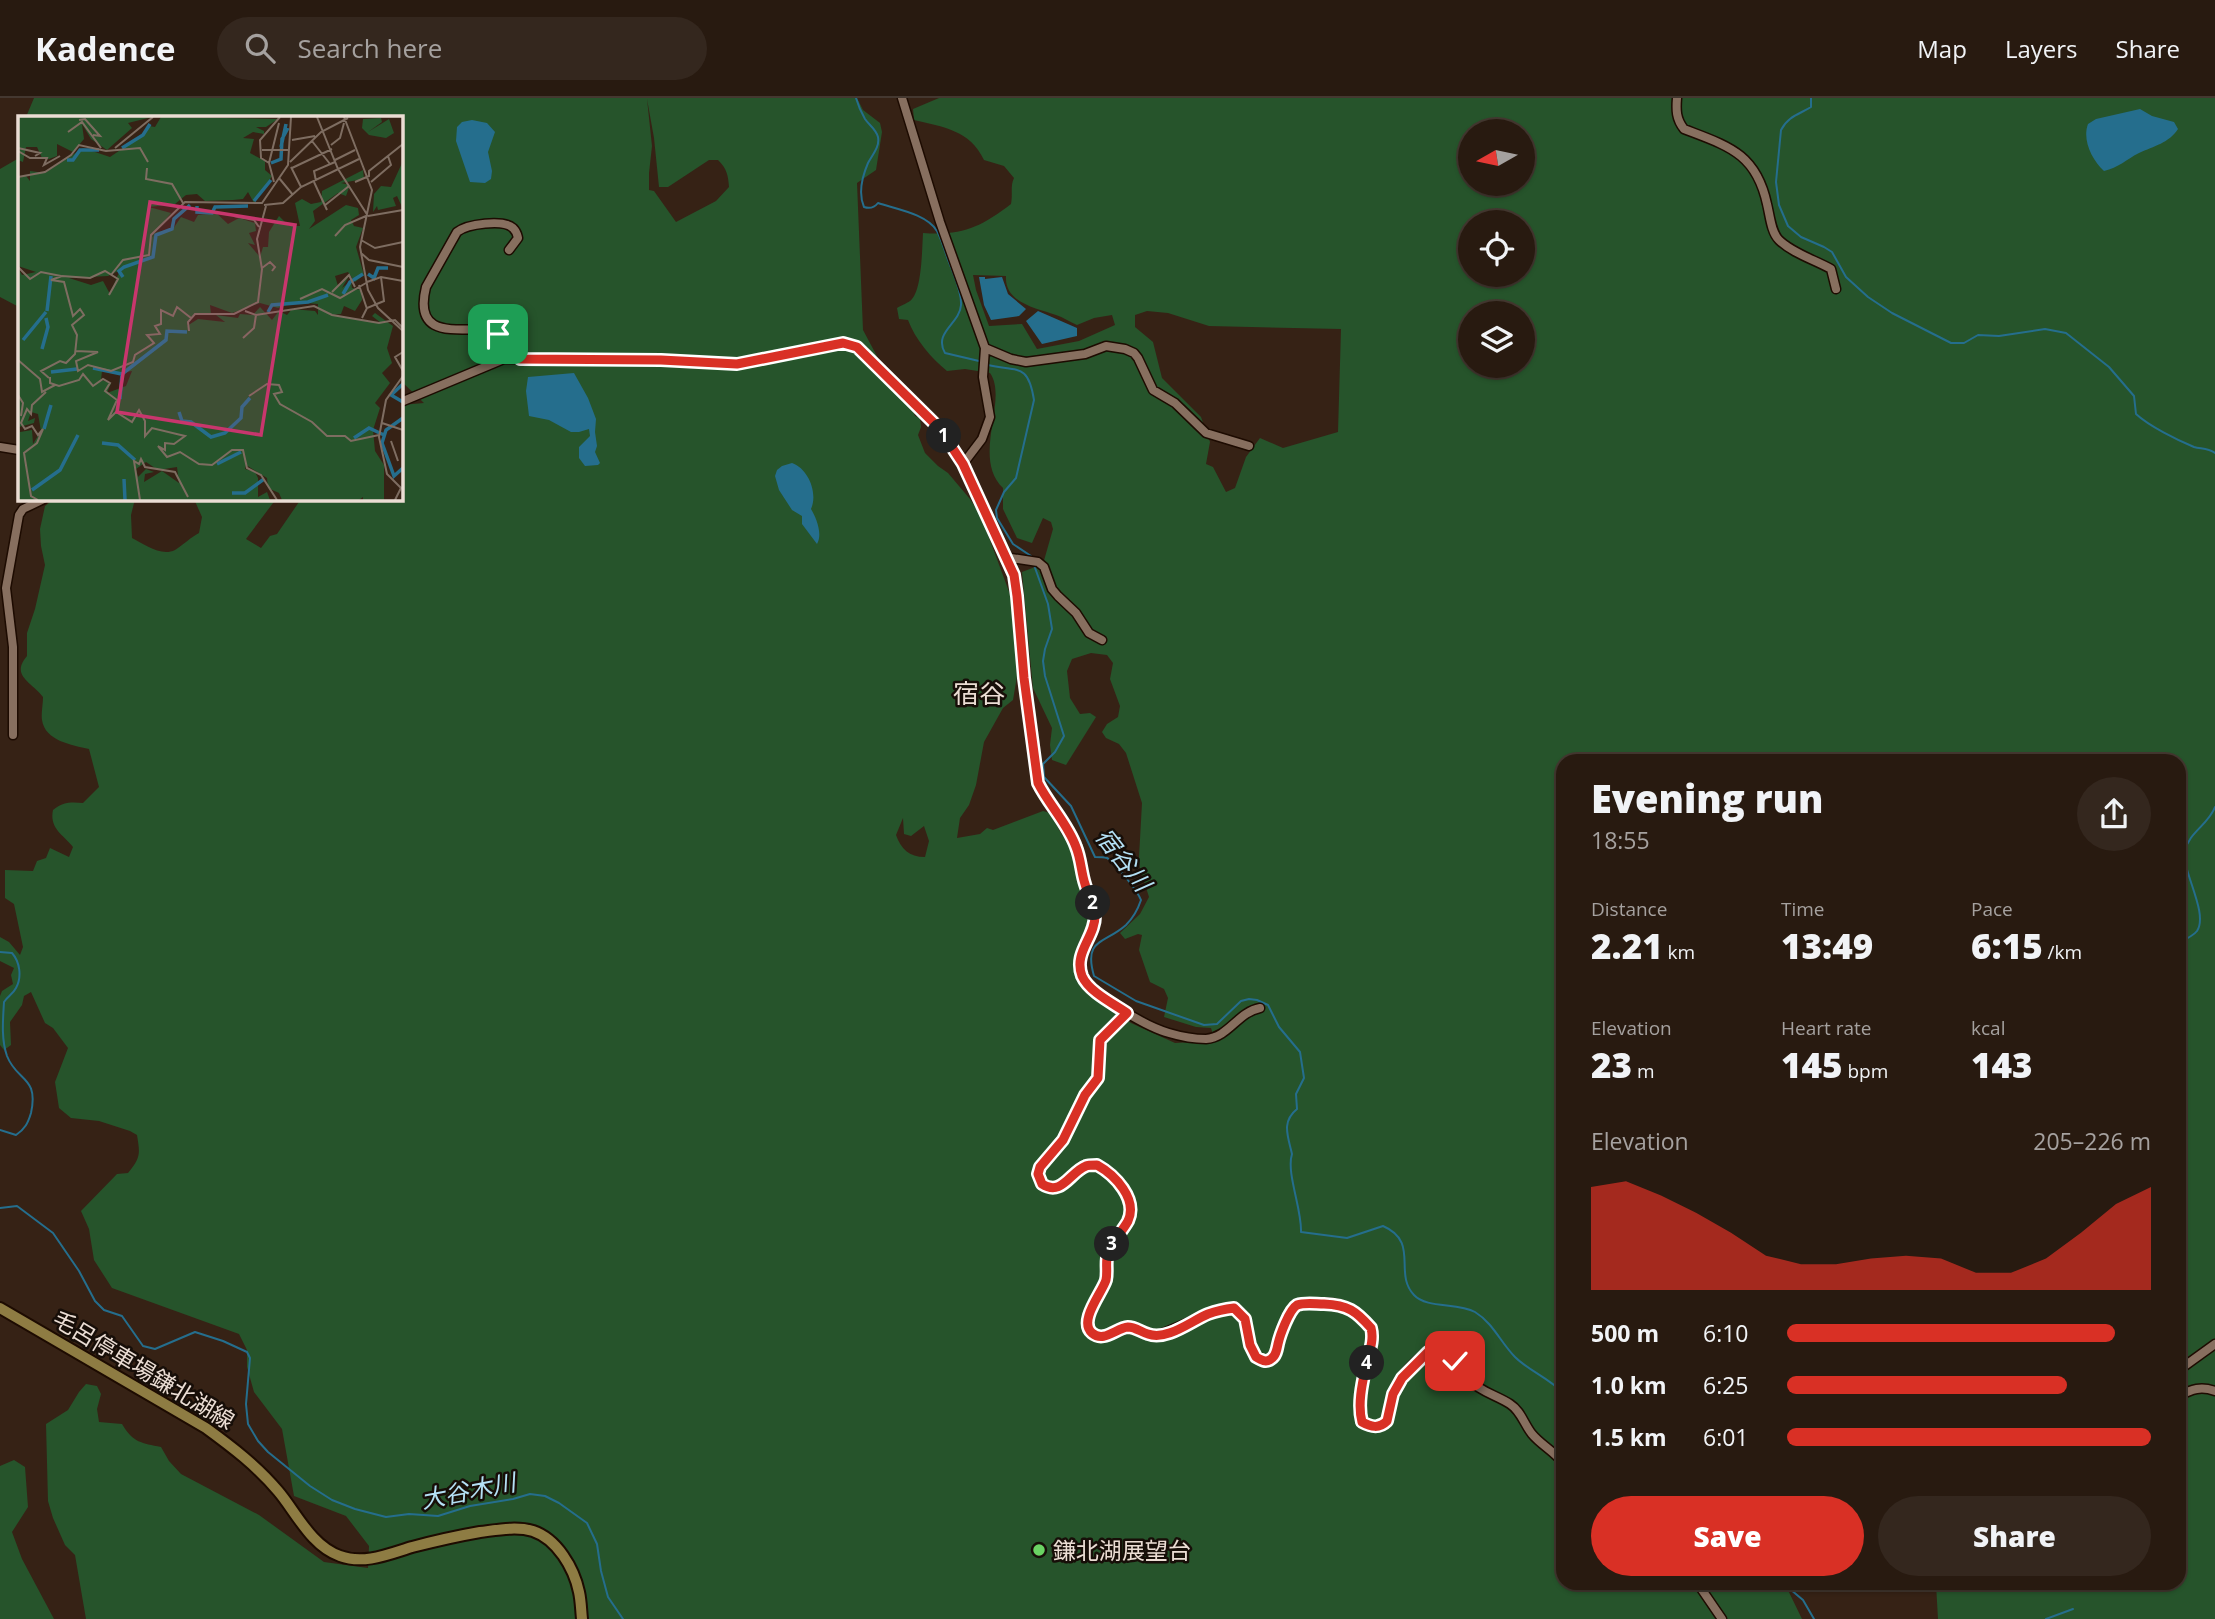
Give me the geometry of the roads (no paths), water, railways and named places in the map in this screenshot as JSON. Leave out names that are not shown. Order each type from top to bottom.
[{"type":"main road","name":"毛呂停車場鎌北湖線","points":[[0,1308],[206,1428],[234,1448],[278,1491],[311,1534],[340,1557],[366,1560],[443,1538],[500,1529],[534,1531],[547,1538],[560,1551],[571,1569],[579,1592],[582,1619]]},
{"type":"street","points":[[902,98],[940,222],[985,348],[983,377],[990,417],[982,439],[963,464]]},
{"type":"street","points":[[1677,98],[1677,117],[1684,129],[1737,151],[1761,181],[1774,234],[1787,246],[1831,269],[1836,289]]},
{"type":"street","points":[[509,250],[518,239],[511,226],[476,224],[457,232],[426,287],[425,311],[429,319],[443,330],[485,329],[507,337],[520,359]]},
{"type":"street","points":[[498,334],[501,360]]},
{"type":"street","points":[[402,402],[501,360],[661,360],[737,364],[843,343],[857,347],[940,429],[963,464],[1014,575],[1038,783],[1077,848],[1085,885],[1093,904],[1095,917],[1092,931],[1079,959],[1083,977],[1093,988],[1127,1013],[1169,1033],[1206,1039],[1219,1035],[1252,1009],[1260,1008]]},
{"type":"street","points":[[985,348],[1026,362],[1085,354],[1106,346],[1125,349],[1138,358],[1153,390],[1175,403],[1206,433],[1249,446]]},
{"type":"street","points":[[0,447],[18,450]]},
{"type":"street","points":[[13,734],[13,647],[4,571],[19,515],[23,509],[42,500]]},
{"type":"street","points":[[1005,557],[1038,562],[1044,567],[1052,589],[1076,613],[1089,633],[1102,640]]},
{"type":"street","points":[[1127,1013],[1100,1040],[1098,1078],[1085,1095],[1063,1140],[1040,1167],[1038,1174],[1042,1184],[1053,1188],[1060,1187],[1085,1166],[1097,1165],[1111,1174],[1130,1202],[1130,1214],[1107,1256],[1107,1276],[1088,1318],[1088,1328],[1092,1333],[1102,1337],[1128,1327],[1156,1336],[1206,1315],[1234,1308],[1245,1319],[1250,1345],[1256,1357],[1265,1361],[1275,1356],[1282,1331],[1293,1309],[1308,1303],[1340,1304],[1366,1322],[1373,1334],[1360,1401],[1362,1422],[1374,1427],[1384,1424],[1390,1413],[1393,1394],[1402,1378],[1428,1352],[1446,1349],[1462,1373],[1479,1389],[1511,1404],[1535,1437],[1556,1453]]},
{"type":"street","points":[[2186,1365],[2215,1344]]},
{"type":"street","points":[[2186,1393],[2205,1387],[2215,1391]]},
{"type":"street","points":[[1702,1590],[1722,1619]]},
{"type":"water","points":[[2140,109],[2152,116],[2174,122],[2178,129],[2166,141],[2104,171],[2089,149],[2086,137],[2088,124],[2096,119]]},
{"type":"water","points":[[472,120],[487,123],[495,132],[488,152],[491,179],[485,183],[470,182],[456,141],[457,127],[462,122]]},
{"type":"water","points":[[979,277],[1002,277],[1008,294],[1026,309],[1019,316],[991,320],[984,305]]},
{"type":"water","points":[[1038,311],[1077,328],[1077,336],[1042,344],[1026,321]]},
{"type":"water","points":[[574,373],[596,419],[595,452],[600,463],[598,465],[585,466],[579,458],[579,447],[590,436],[589,429],[571,432],[549,420],[529,416],[526,391],[528,377]]},
{"type":"water","points":[[792,463],[803,471],[813,489],[811,509],[819,531],[817,544],[802,524],[802,516],[792,510],[779,490],[775,476],[777,470]]},
{"type":"waterway","name":"宿谷川","points":[[856,98],[865,119],[877,134],[878,141],[863,179],[861,196],[864,207],[872,208],[878,203],[902,210],[926,220],[937,231],[961,300],[960,312],[942,339],[942,346],[945,353],[979,361]]},
{"type":"waterway","points":[[1811,98],[1811,107],[1791,118],[1781,130],[1776,182],[1779,205],[1788,226],[1801,237],[1832,252],[1846,277],[1868,297],[1892,313],[1951,343],[1964,343],[1978,335],[1999,336],[2045,329],[2066,333],[2109,367],[2134,396],[2136,414],[2142,419],[2180,441],[2215,453]]},
{"type":"waterway","name":"宿谷川","points":[[988,365],[1014,369],[1024,374],[1034,400],[1016,478],[1004,492],[996,510],[997,518],[1013,544],[1031,556]]},
{"type":"waterway","name":"宿谷川","points":[[1034,565],[1048,604],[1052,629],[1043,661],[1045,676],[1064,736],[1055,752],[1043,764],[1044,777],[1071,806],[1095,857],[1111,861],[1126,877],[1141,900],[1126,925],[1094,948],[1091,955],[1094,976],[1136,1001],[1204,1025],[1217,1024],[1241,1001],[1257,1000],[1268,1005],[1279,1027],[1300,1052],[1304,1078],[1296,1094],[1297,1109],[1287,1124],[1301,1232],[1347,1238],[1383,1226],[1400,1240],[1404,1249],[1408,1286],[1414,1295],[1427,1302],[1475,1312],[1487,1322],[1515,1357],[1556,1387]]},
{"type":"waterway","points":[[2186,848],[2215,807]]},
{"type":"waterway","points":[[2186,864],[2200,923],[2197,931],[2186,939]]},
{"type":"waterway","name":"大谷木川","points":[[0,952],[12,953],[19,970],[16,988],[4,1002],[5,1049],[11,1064],[30,1086],[33,1101],[30,1117],[22,1130],[16,1135],[0,1130]]},
{"type":"waterway","name":"大谷木川","points":[[0,1208],[17,1206],[53,1233],[79,1271],[95,1301],[104,1310],[122,1316],[143,1346],[155,1349],[195,1332],[247,1352],[250,1358],[246,1404],[248,1424],[268,1452],[332,1500],[386,1517],[409,1514],[438,1516],[470,1506],[530,1494],[545,1496],[559,1503],[587,1523],[597,1544],[608,1597],[623,1619]]},
{"type":"waterway","name":"宿谷川","points":[[1791,1590],[1803,1600],[1814,1619]]},
{"type":"waterway","points":[[2046,1619],[2073,1609]]},
{"type":"place","name":"鎌北湖展望台","points":[[1039,1550]]},
{"type":"district","name":"宿谷","points":[[979,693]]}]
